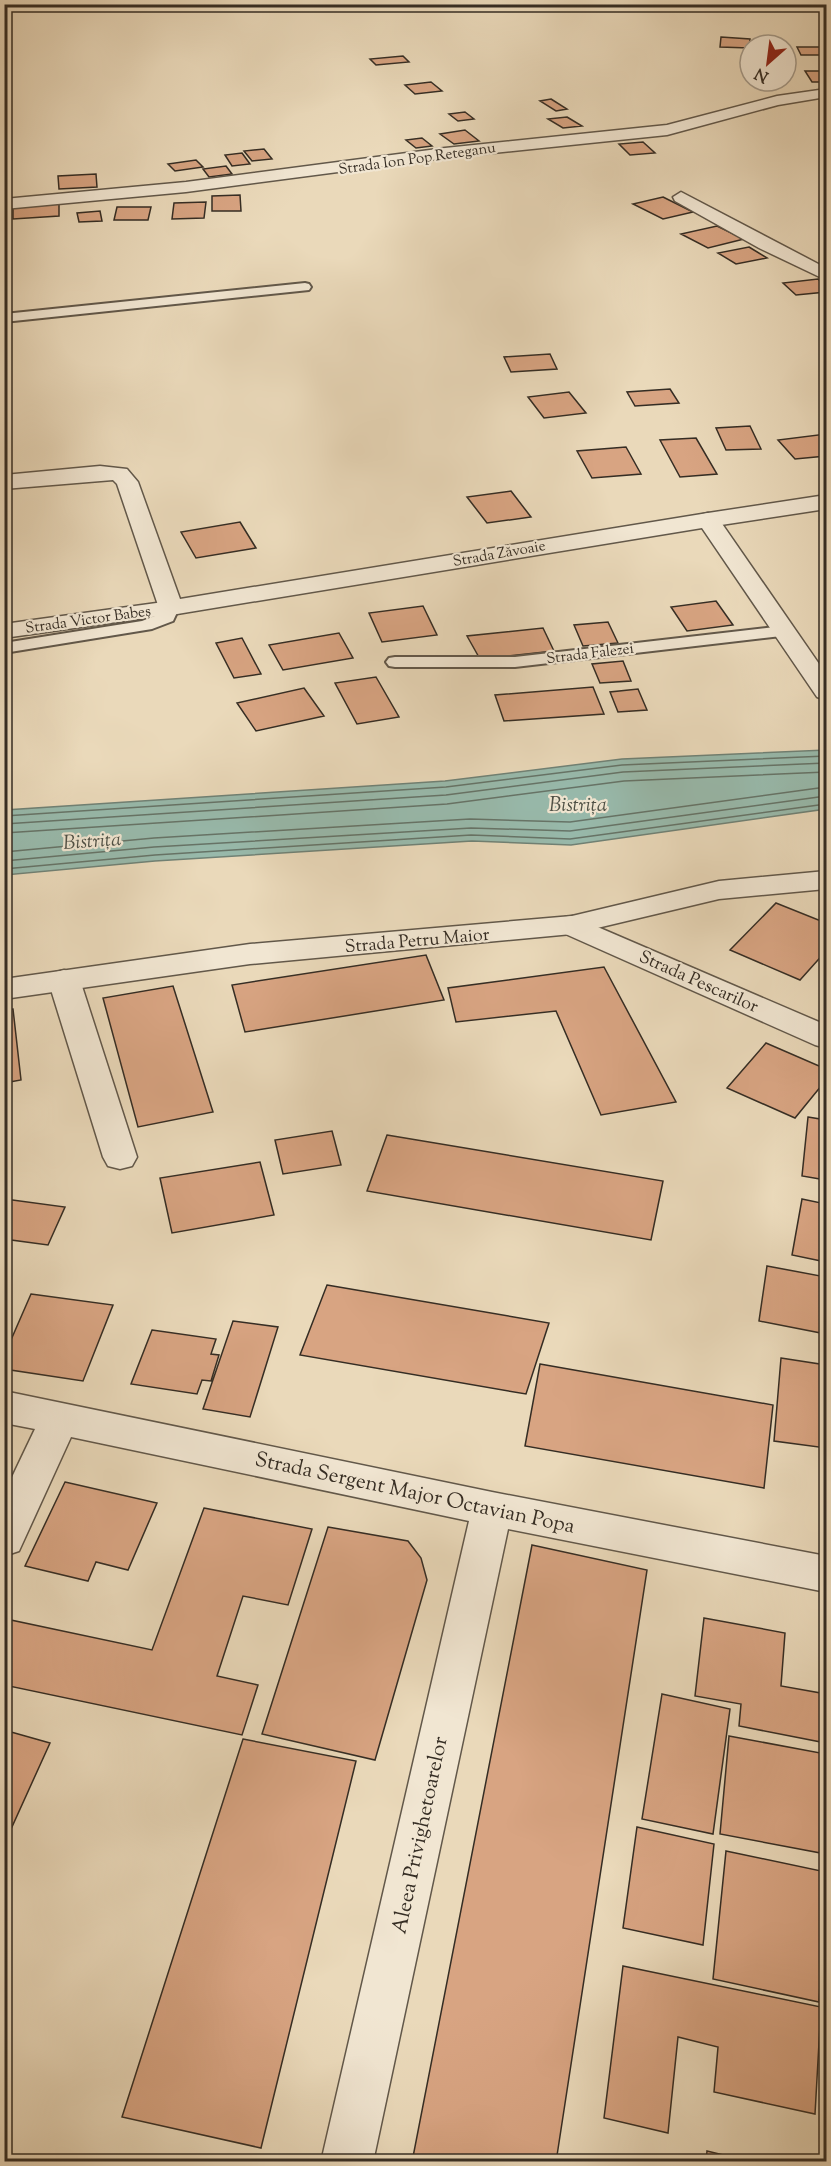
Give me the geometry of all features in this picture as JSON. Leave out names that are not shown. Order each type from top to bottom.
[{"type":"street","name":"Strada Ion Pop Reteganu","points":[[4,204],[186,188],[445,153],[667,130],[777,101],[826,93]]},
{"type":"street","points":[[681,196],[765,244],[826,275]]},
{"type":"street","points":[[4,482],[100,473],[119,474],[127,482],[171,608]]},
{"type":"street","name":"Strada Zăvoaie","points":[[171,608],[826,502]]},
{"type":"street","points":[[708,520],[826,692]]},
{"type":"street","name":"Strada Victor Babeș","points":[[4,631],[171,608]]},
{"type":"street","name":"Strada Petru Maior","points":[[4,989],[250,954],[572,926],[719,890],[826,880]]},
{"type":"street","name":"Strada Pescarilor","points":[[572,926],[826,1036]]},
{"type":"street","points":[[64,980],[120,1157]]},
{"type":"street","name":"Strada Sergent Major Octavian Popa","points":[[4,1407],[492,1509],[826,1574]]},
{"type":"street","points":[[4,1539],[60,1417]]},
{"type":"street","name":"Aleea Privighetoarelor","points":[[347,2162],[492,1509]]},
{"type":"lane","points":[[4,318],[305,287]]},
{"type":"lane","points":[[4,648],[146,625],[166,617],[171,608]]},
{"type":"lane","name":"Strada Falezei","points":[[395,662],[515,662],[784,631]]},
{"type":"water","name":"Bistrița","points":[[826,750],[826,809],[571,845],[472,841],[155,861],[5,875],[5,810],[445,781],[622,759]]},
{"type":"building","points":[[721,37],[738,38],[738,48],[720,47]]},
{"type":"building","points":[[798,47],[826,47],[826,55],[801,55]]},
{"type":"building","points":[[403,56],[409,62],[376,65],[370,59]]},
{"type":"building","points":[[805,71],[826,71],[826,82],[812,82]]},
{"type":"building","points":[[431,82],[442,91],[415,94],[405,85]]},
{"type":"building","points":[[551,99],[567,109],[556,111],[540,101]]},
{"type":"building","points":[[465,112],[474,119],[458,121],[449,114]]},
{"type":"building","points":[[567,117],[582,126],[563,128],[548,119]]},
{"type":"building","points":[[465,130],[479,141],[454,144],[440,134]]},
{"type":"building","points":[[422,138],[432,146],[416,148],[406,140]]},
{"type":"building","points":[[643,142],[655,153],[630,155],[619,144]]},
{"type":"building","points":[[264,149],[272,159],[252,161],[244,151]]},
{"type":"building","points":[[242,153],[250,164],[232,166],[225,155]]},
{"type":"building","points":[[196,160],[203,167],[175,171],[168,164]]},
{"type":"building","points":[[226,166],[232,174],[209,177],[203,169]]},
{"type":"building","points":[[96,174],[97,187],[59,189],[58,176]]},
{"type":"building","points":[[240,195],[241,211],[212,211],[212,196]]},
{"type":"building","points":[[663,197],[693,212],[663,219],[633,204]]},
{"type":"building","points":[[206,202],[204,218],[172,219],[174,203]]},
{"type":"building","points":[[59,204],[59,216],[13,219],[13,206]]},
{"type":"building","points":[[117,207],[151,207],[148,220],[114,220]]},
{"type":"building","points":[[100,211],[102,221],[79,222],[77,213]]},
{"type":"building","points":[[717,226],[744,239],[708,248],[681,234]]},
{"type":"building","points":[[749,247],[767,258],[736,264],[718,253]]},
{"type":"building","points":[[818,279],[826,287],[826,292],[796,295],[783,283]]},
{"type":"building","points":[[550,354],[557,369],[511,372],[504,357]]},
{"type":"building","points":[[670,389],[679,403],[635,406],[627,392]]},
{"type":"building","points":[[569,392],[586,413],[544,418],[528,397]]},
{"type":"building","points":[[750,426],[761,449],[726,450],[716,428]]},
{"type":"building","points":[[826,434],[826,456],[795,459],[778,440]]},
{"type":"building","points":[[696,438],[717,474],[680,477],[660,440]]},
{"type":"building","points":[[626,447],[641,474],[592,478],[577,451]]},
{"type":"building","points":[[511,491],[531,517],[487,523],[467,497]]},
{"type":"building","points":[[240,522],[256,548],[196,558],[181,532]]},
{"type":"building","points":[[716,601],[733,625],[687,631],[671,607]]},
{"type":"building","points":[[423,606],[437,635],[382,642],[369,613]]},
{"type":"building","points":[[608,622],[618,643],[583,646],[574,625]]},
{"type":"building","points":[[543,628],[554,651],[480,659],[467,636]]},
{"type":"building","points":[[339,633],[353,658],[283,670],[269,645]]},
{"type":"building","points":[[242,638],[261,674],[234,678],[216,643]]},
{"type":"building","points":[[623,661],[631,681],[600,683],[592,664]]},
{"type":"building","points":[[376,677],[399,717],[357,724],[335,683]]},
{"type":"building","points":[[593,687],[604,714],[504,721],[495,695]]},
{"type":"building","points":[[304,688],[324,716],[256,731],[237,703]]},
{"type":"building","points":[[638,689],[647,710],[618,712],[610,692]]},
{"type":"building","points":[[776,903],[826,923],[826,951],[800,980],[730,950]]},
{"type":"building","points":[[426,955],[444,1000],[245,1032],[232,985]]},
{"type":"building","points":[[604,967],[676,1102],[601,1115],[556,1011],[456,1022],[448,988]]},
{"type":"building","points":[[173,986],[213,1112],[138,1127],[103,998]]},
{"type":"building","points":[[13,1009],[21,1080],[4,1083],[4,1010]]},
{"type":"building","points":[[766,1043],[826,1069],[826,1080],[795,1118],[727,1088]]},
{"type":"building","points":[[808,1117],[826,1120],[826,1180],[802,1176]]},
{"type":"building","points":[[332,1131],[341,1165],[283,1174],[275,1140]]},
{"type":"building","points":[[387,1135],[663,1181],[651,1240],[367,1191]]},
{"type":"building","points":[[260,1162],[274,1215],[172,1233],[160,1178]]},
{"type":"building","points":[[5,1199],[65,1207],[48,1245],[4,1239]]},
{"type":"building","points":[[802,1199],[826,1204],[826,1262],[792,1255]]},
{"type":"building","points":[[767,1266],[826,1277],[826,1334],[759,1321]]},
{"type":"building","points":[[327,1285],[549,1323],[526,1394],[300,1355]]},
{"type":"building","points":[[31,1294],[113,1305],[83,1381],[4,1369],[4,1356]]},
{"type":"building","points":[[233,1321],[278,1327],[250,1417],[203,1409]]},
{"type":"building","points":[[152,1330],[216,1339],[211,1354],[219,1355],[211,1381],[202,1380],[197,1394],[131,1384]]},
{"type":"building","points":[[781,1358],[826,1365],[826,1448],[774,1441]]},
{"type":"building","points":[[540,1364],[773,1405],[764,1488],[525,1446]]},
{"type":"building","points":[[65,1482],[157,1503],[128,1570],[96,1562],[88,1581],[25,1566]]},
{"type":"building","points":[[204,1508],[312,1529],[288,1605],[243,1596],[217,1676],[258,1685],[242,1735],[4,1685],[6,1619],[152,1650]]},
{"type":"building","points":[[328,1527],[408,1541],[421,1558],[427,1580],[375,1760],[262,1734]]},
{"type":"building","points":[[532,1545],[647,1570],[556,2162],[412,2162]]},
{"type":"building","points":[[704,1618],[785,1633],[781,1686],[826,1694],[826,1743],[739,1726],[741,1704],[695,1696]]},
{"type":"building","points":[[662,1694],[730,1709],[713,1834],[642,1819]]},
{"type":"building","points":[[4,1730],[50,1743],[11,1829],[4,1827]]},
{"type":"building","points":[[729,1736],[826,1754],[826,1854],[720,1834]]},
{"type":"building","points":[[243,1739],[356,1761],[261,2148],[122,2117]]},
{"type":"building","points":[[637,1827],[714,1844],[703,1945],[623,1928]]},
{"type":"building","points":[[726,1851],[826,1872],[819,2002],[713,1979]]},
{"type":"building","points":[[623,1966],[821,2007],[815,2114],[714,2092],[718,2047],[678,2037],[668,2133],[604,2118]]},
{"type":"building","points":[[707,2151],[752,2162],[706,2162]]}]
